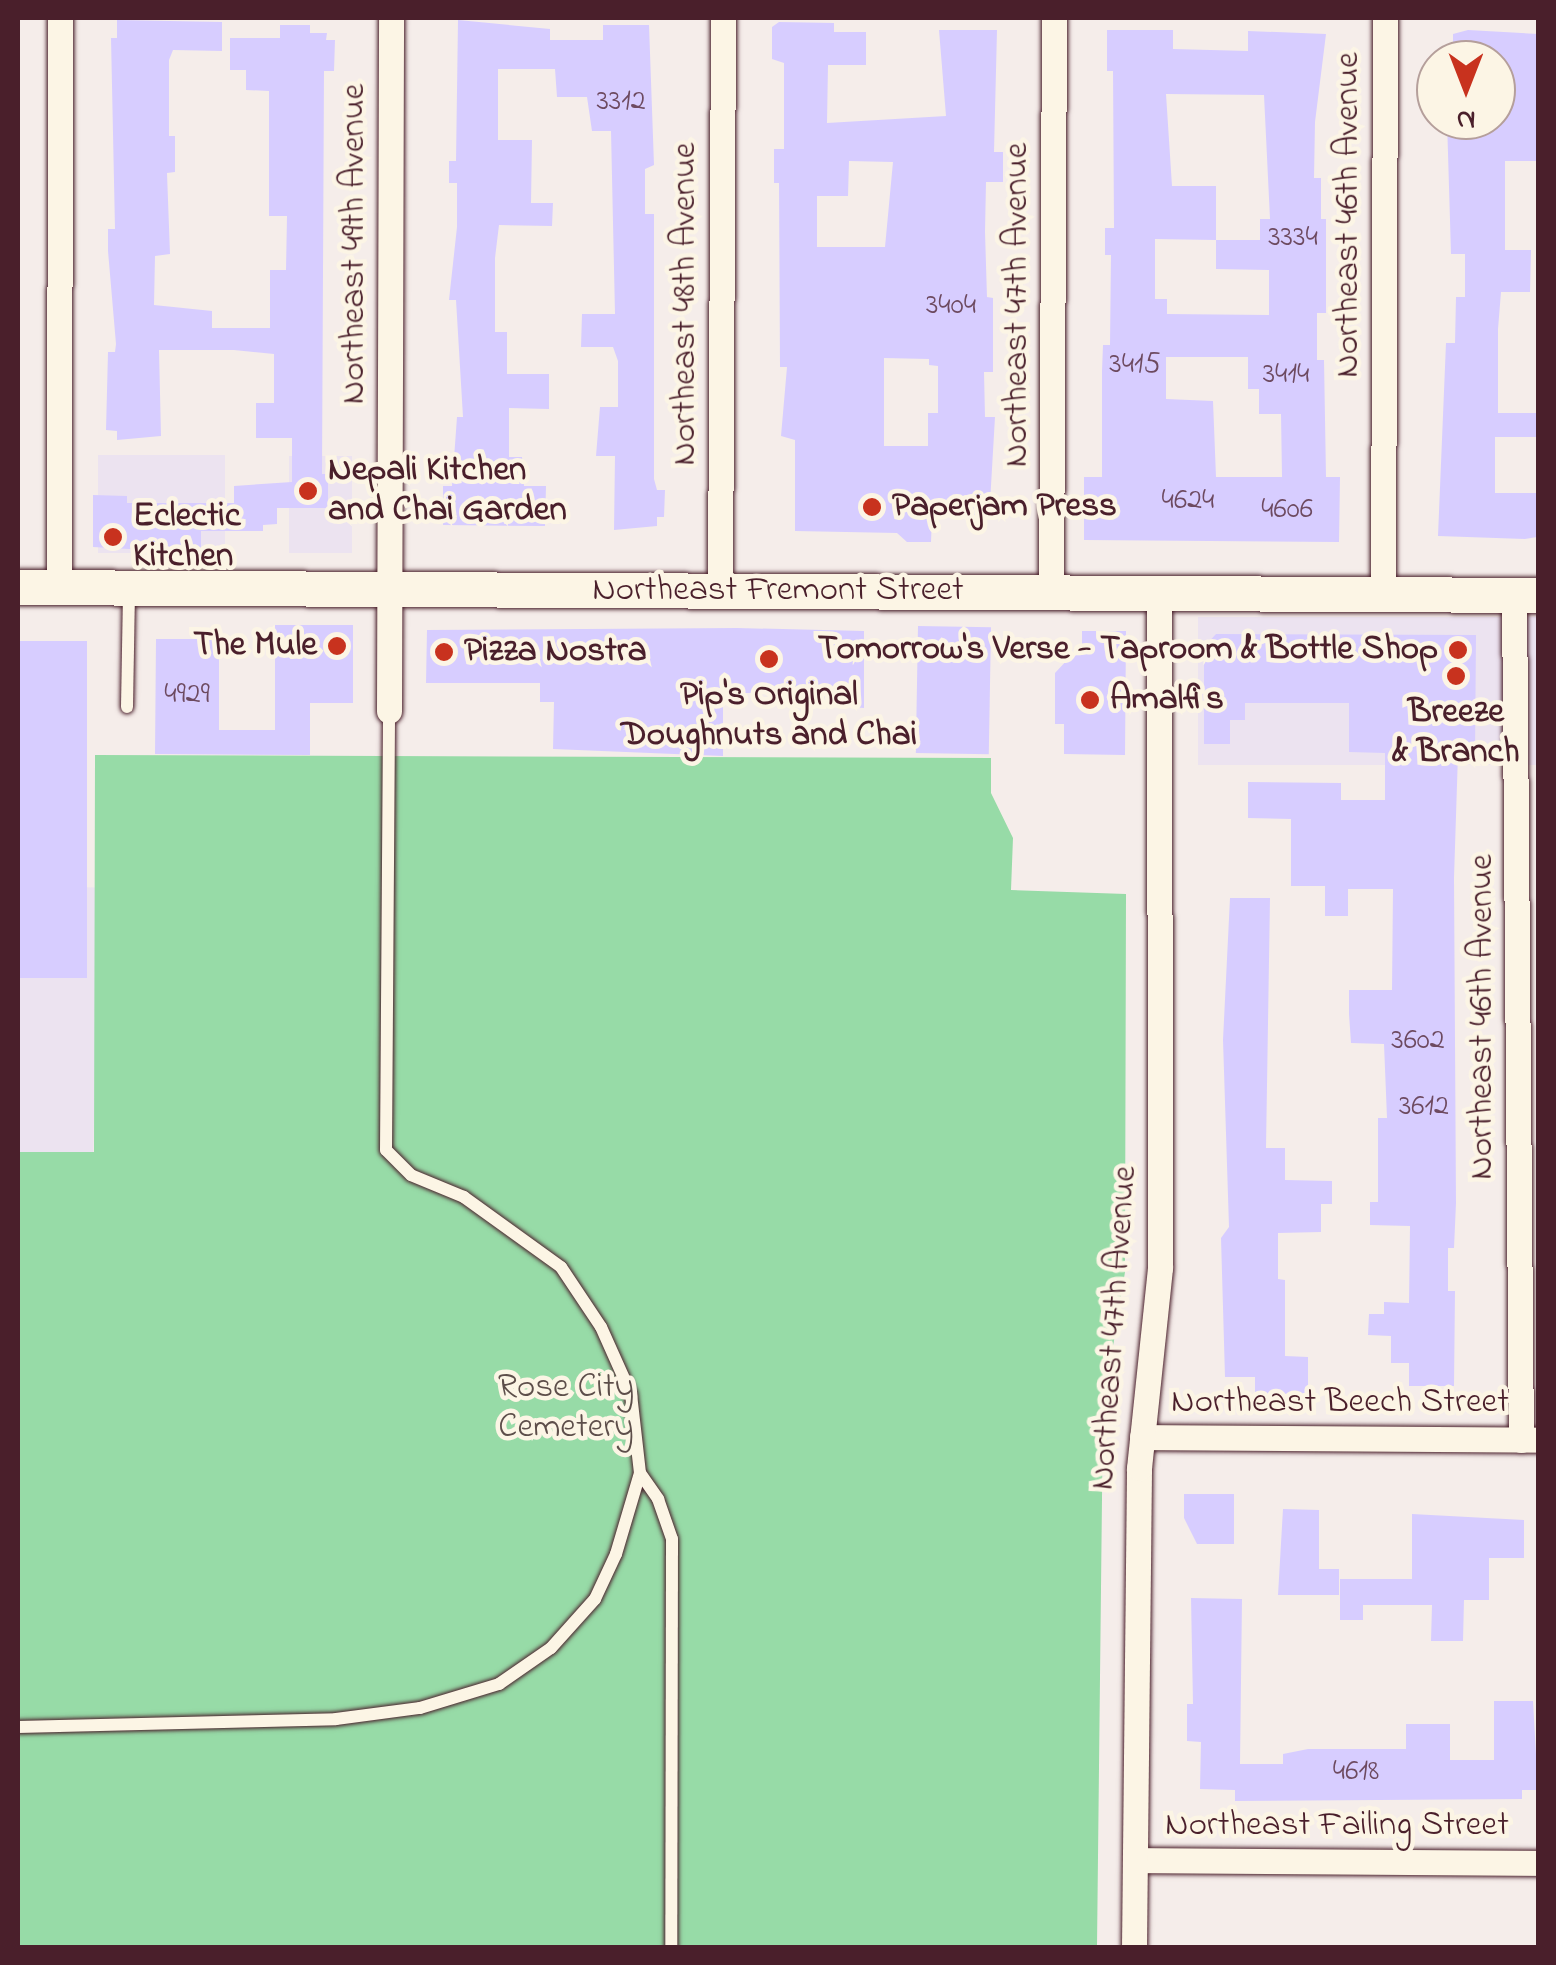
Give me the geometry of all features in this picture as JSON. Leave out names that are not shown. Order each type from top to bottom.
[{"type":"main road","name":"Northeast Fremont Street","points":[[18,587],[1526,594]]},
{"type":"street","points":[[58,587],[60,18]]},
{"type":"street","name":"Northeast 49th Avenue","points":[[389,711],[391,18]]},
{"type":"street","name":"Northeast 48th Avenue","points":[[720,590],[723,18]]},
{"type":"street","name":"Northeast 47th Avenue","points":[[1051,592],[1054,18]]},
{"type":"street","name":"Northeast 46th Avenue","points":[[1382,594],[1385,18]]},
{"type":"street","name":"Northeast 47th Avenue","points":[[1134,1948],[1142,1437],[1160,1268],[1160,593]]},
{"type":"street","name":"Northeast 46th Avenue","points":[[1526,594],[1530,1440]]},
{"type":"street","name":"Northeast Beech Street","points":[[1142,1437],[1530,1440]]},
{"type":"street","name":"Northeast Failing Street","points":[[1135,1860],[1538,1862]]},
{"type":"lane","points":[[127,707],[129,588]]},
{"type":"lane","points":[[18,1727],[336,1719],[420,1708],[499,1684],[552,1648],[594,1599],[616,1554],[640,1473],[631,1394],[601,1327],[561,1266],[464,1197],[411,1175],[386,1150],[389,711]]},
{"type":"lane","points":[[640,1473],[658,1499],[672,1538],[671,1948]]},
{"type":"shaded area","points":[[98,455],[225,455],[225,553],[98,553]]},
{"type":"shaded area","points":[[289,456],[352,456],[352,553],[289,553]]},
{"type":"shaded area","points":[[1198,617],[1538,617],[1538,765],[1198,765]]},
{"type":"shaded area","points":[[18,886],[98,887],[93,1155],[18,1154]]},
{"type":"green space","name":"Rose City Cemetery","points":[[95,755],[991,758],[991,793],[1013,838],[1011,890],[1126,894],[1125,1272],[1103,1409],[1097,1947],[18,1948],[18,1152],[94,1152]]},
{"type":"building","points":[[117,20],[222,22],[222,51],[173,50],[169,60],[169,136],[175,136],[175,172],[167,173],[170,254],[155,256],[154,305],[212,311],[212,328],[270,328],[270,270],[286,270],[287,216],[269,216],[269,91],[246,90],[246,70],[230,70],[230,38],[280,38],[280,25],[310,25],[310,33],[327,33],[326,40],[335,40],[334,71],[324,71],[322,474],[328,474],[328,508],[277,508],[277,524],[263,525],[263,531],[201,531],[201,553],[93,547],[93,495],[127,496],[127,503],[234,503],[234,486],[292,482],[292,438],[256,438],[256,403],[274,403],[274,354],[234,350],[159,350],[161,436],[117,440],[117,431],[106,430],[108,352],[115,352],[116,344],[108,229],[115,229],[111,38],[117,38]]},
{"type":"building","points":[[458,20],[550,29],[550,40],[603,40],[603,25],[649,25],[654,165],[645,169],[645,214],[654,214],[654,479],[657,490],[665,490],[664,517],[657,517],[657,526],[614,530],[615,456],[596,456],[600,407],[618,407],[618,361],[613,347],[581,347],[582,314],[615,314],[611,131],[592,131],[587,97],[557,97],[555,69],[498,69],[498,140],[532,140],[531,203],[553,203],[552,226],[499,225],[495,258],[495,332],[507,332],[507,374],[549,374],[549,409],[509,408],[509,457],[522,457],[524,486],[546,486],[545,526],[443,525],[443,486],[452,486],[457,417],[463,417],[456,300],[449,300],[457,227],[457,183],[449,183],[449,161],[456,161]]},
{"type":"building","points":[[779,22],[834,23],[834,32],[866,32],[866,65],[828,65],[827,123],[946,116],[939,30],[997,30],[994,152],[1003,152],[1003,182],[986,182],[985,232],[987,297],[993,298],[993,372],[984,372],[985,417],[995,417],[990,503],[986,516],[932,516],[931,542],[907,542],[897,533],[795,531],[795,440],[781,436],[787,367],[780,367],[779,183],[774,183],[774,149],[784,149],[784,63],[772,59],[772,27]],"holes":[[[849,161],[893,162],[885,247],[817,247],[817,196],[848,196]],[[884,358],[929,359],[929,365],[938,366],[938,413],[928,413],[928,446],[884,446]]]},
{"type":"building","points":[[1107,30],[1173,30],[1173,49],[1248,51],[1248,31],[1326,34],[1315,122],[1314,178],[1321,178],[1321,219],[1326,219],[1326,313],[1317,313],[1317,360],[1324,360],[1326,477],[1340,477],[1339,542],[1084,540],[1084,477],[1102,477],[1103,345],[1110,345],[1111,255],[1105,255],[1105,228],[1114,228],[1113,71],[1107,71]],"holes":[[[1166,94],[1264,95],[1270,219],[1260,219],[1260,240],[1216,240],[1216,186],[1172,186]],[[1155,239],[1216,240],[1216,269],[1269,270],[1269,315],[1167,314],[1167,299],[1155,299]],[[1166,357],[1248,357],[1248,389],[1259,389],[1259,414],[1281,414],[1282,477],[1216,477],[1213,401],[1166,399]]]},
{"type":"building","points":[[1468,30],[1538,34],[1538,161],[1505,161],[1505,250],[1531,250],[1530,292],[1501,292],[1498,413],[1538,413],[1538,437],[1495,437],[1495,493],[1538,493],[1537,537],[1525,539],[1438,536],[1446,343],[1455,343],[1456,297],[1465,297],[1465,254],[1451,254],[1448,140],[1516,140],[1516,40],[1453,40],[1453,34]]},
{"type":"building","points":[[275,625],[353,625],[353,703],[310,703],[310,755],[155,754],[156,639],[219,639],[219,730],[275,730]]},
{"type":"building","points":[[918,626],[991,627],[989,754],[916,753]]},
{"type":"building","points":[[427,630],[864,631],[864,708],[813,704],[813,693],[723,693],[723,756],[553,749],[554,702],[540,702],[540,683],[426,683]]},
{"type":"building","name":"Amalfis","points":[[1082,631],[1126,631],[1125,755],[1064,754],[1064,724],[1055,724],[1055,673],[1082,644]]},
{"type":"building","points":[[1216,634],[1476,635],[1475,754],[1458,754],[1454,878],[1456,1203],[1454,1248],[1448,1248],[1448,1291],[1455,1291],[1454,1386],[1409,1386],[1409,1363],[1391,1363],[1391,1336],[1368,1335],[1369,1314],[1384,1314],[1384,1302],[1409,1303],[1410,1226],[1370,1225],[1370,1202],[1378,1202],[1378,1118],[1387,1118],[1384,1044],[1351,1043],[1349,1014],[1349,990],[1392,990],[1393,889],[1348,889],[1348,916],[1325,916],[1325,886],[1291,886],[1291,819],[1248,818],[1248,782],[1341,783],[1341,800],[1385,800],[1385,753],[1349,752],[1349,703],[1245,703],[1245,720],[1230,720],[1230,744],[1204,744],[1204,647]]},
{"type":"building","points":[[18,641],[87,641],[87,978],[18,978]]},
{"type":"building","points":[[1230,898],[1270,898],[1266,1148],[1285,1148],[1285,1180],[1332,1181],[1332,1204],[1321,1204],[1321,1232],[1278,1233],[1278,1279],[1285,1280],[1285,1356],[1308,1357],[1308,1394],[1255,1394],[1255,1377],[1225,1377],[1221,1238],[1229,1227],[1223,1040]]},
{"type":"building","points":[[1184,1494],[1234,1494],[1234,1544],[1197,1544],[1184,1518]]},
{"type":"building","points":[[1283,1509],[1319,1510],[1319,1569],[1339,1569],[1339,1595],[1278,1595]]},
{"type":"building","points":[[1412,1514],[1524,1520],[1524,1558],[1489,1558],[1489,1600],[1464,1600],[1463,1641],[1431,1641],[1432,1605],[1363,1605],[1363,1620],[1340,1620],[1340,1579],[1412,1579]]},
{"type":"building","points":[[1191,1598],[1242,1599],[1240,1764],[1283,1764],[1283,1754],[1308,1749],[1406,1749],[1406,1724],[1450,1724],[1450,1760],[1494,1760],[1494,1701],[1533,1701],[1538,1790],[1522,1790],[1522,1799],[1235,1801],[1235,1790],[1200,1789],[1201,1742],[1187,1741],[1187,1704],[1193,1704]]},
{"type":"place","name":"Nepali Kitchen and Chai Garden","points":[[308,491]]},
{"type":"place","name":"Paperjam Press","points":[[872,507]]},
{"type":"place","name":"Eclectic Kitchen","points":[[113,537]]},
{"type":"place","name":"The Mule","points":[[337,646]]},
{"type":"place","name":"Tomorrow's Verse - Taproom & Bottle Shop","points":[[1458,650]]},
{"type":"place","name":"Pizza Nostra","points":[[444,652]]},
{"type":"place","name":"Pip's Original Doughnuts and Chai","points":[[769,659]]},
{"type":"place","name":"Breeze & Branch","points":[[1456,676]]},
{"type":"place","name":"Amalfis","points":[[1090,700]]}]
